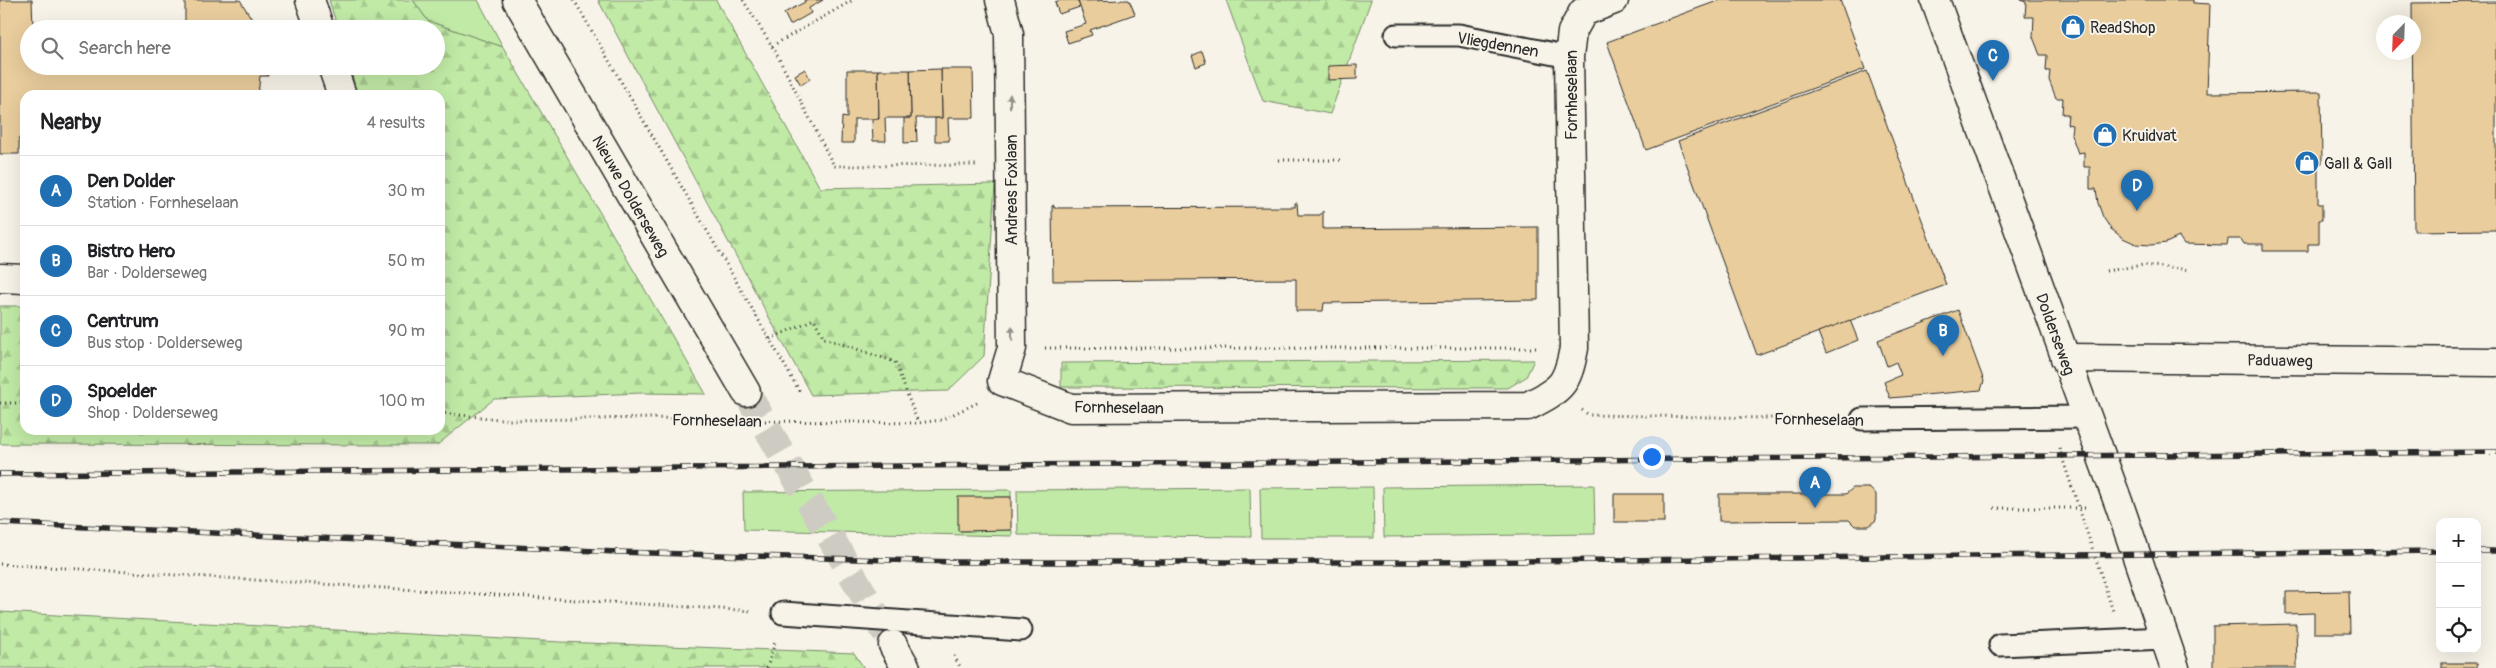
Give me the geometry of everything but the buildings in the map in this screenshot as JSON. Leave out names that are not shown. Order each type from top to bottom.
[{"type":"street","points":[[310,0],[317,20]]},
{"type":"street","name":"Nieuwe Dolderseweg","points":[[517,0],[746,392]]},
{"type":"street","name":"Andreas Foxlaan","points":[[1000,0],[1009,34],[1012,348],[1002,381]]},
{"type":"street","name":"Fornheselaan","points":[[1002,381],[1071,408],[1528,406],[1558,390],[1570,371],[1574,348],[1569,57],[1572,32],[1583,12],[1614,0]]},
{"type":"street","name":"Dolderseweg","points":[[1936,0],[2120,506],[2175,668]]},
{"type":"street","points":[[335,75],[340,90]]},
{"type":"street","points":[[0,278],[20,279]]},
{"type":"street","name":"Paduaweg","points":[[2065,358],[2496,362]]},
{"type":"lane","name":"Vliegdennen","points":[[1396,35],[1459,35],[1569,57]]},
{"type":"lane","name":"Fornheselaan","points":[[1862,420],[2088,417]]},
{"type":"lane","points":[[783,613],[1021,630]]},
{"type":"lane","points":[[2000,645],[2165,638]]},
{"type":"path","points":[[574,0],[800,392]]},
{"type":"path","points":[[743,0],[772,46],[834,166],[1010,165]]},
{"type":"path","points":[[772,46],[853,0]]},
{"type":"path","points":[[1279,160],[1342,160]]},
{"type":"path","points":[[2106,271],[2143,265],[2190,270]]},
{"type":"path","points":[[770,339],[814,320],[824,338],[895,362],[918,423]]},
{"type":"path","points":[[1012,348],[1574,348]]},
{"type":"path","name":"Fornheselaan","points":[[764,421],[918,423],[941,420],[966,410],[984,398],[1002,381]]},
{"type":"path","name":"Fornheselaan","points":[[1558,390],[1590,415],[1862,420]]},
{"type":"path","points":[[0,403],[20,403]]},
{"type":"path","name":"Fornheselaan","points":[[445,414],[509,420],[655,418],[734,420]]},
{"type":"path","points":[[2048,418],[2096,556],[2122,640]]},
{"type":"path","points":[[1994,508],[2120,506]]},
{"type":"path","points":[[0,564],[783,613]]},
{"type":"path","points":[[767,668],[769,662]]},
{"type":"green space","points":[[329,0],[413,0],[427,20],[335,20]]},
{"type":"green space","points":[[413,0],[478,0],[503,47],[445,27],[445,20],[427,20]]},
{"type":"green space","points":[[598,0],[716,0],[820,188],[995,184],[984,356],[948,391],[811,395]]},
{"type":"green space","points":[[1226,0],[1371,0],[1330,114],[1263,101]]},
{"type":"green space","points":[[445,27],[503,47],[706,394],[642,393],[494,399],[437,445],[0,444],[0,306],[20,306],[20,435],[445,435],[445,90],[356,90],[352,75],[445,75]]},
{"type":"green space","points":[[1534,360],[1526,377],[1508,388],[1061,387],[1061,363]]},
{"type":"green space","points":[[1594,485],[1595,534],[1384,537],[1383,487]]},
{"type":"green space","points":[[1373,487],[1374,538],[1261,538],[1260,488]]},
{"type":"green space","points":[[1250,488],[1251,537],[1018,535],[1017,490]]},
{"type":"green space","points":[[1011,490],[1011,497],[958,498],[959,531],[1012,530],[1012,536],[744,530],[743,492]]},
{"type":"green space","points":[[0,612],[560,642],[854,653],[864,668],[0,668]]},
{"type":"tunnel","points":[[746,392],[893,645]]},
{"type":"railway","points":[[0,474],[2496,452]]},
{"type":"railway","points":[[0,523],[617,552],[955,562],[1432,562],[2436,551]]},
{"type":"railway","points":[[2481,551],[2496,551]]},
{"type":"place","name":"ReadShop","points":[[2073,27]]},
{"type":"place","name":"Centrum","points":[[1993,81]]},
{"type":"place","name":"Kruidvat","points":[[2105,135]]},
{"type":"place","name":"Gall & Gall","points":[[2307,163]]},
{"type":"place","name":"Spoelder","points":[[2137,211]]},
{"type":"place","name":"Bistro Hero","points":[[1943,356]]},
{"type":"place","name":"Den Dolder","points":[[1815,508]]}]
